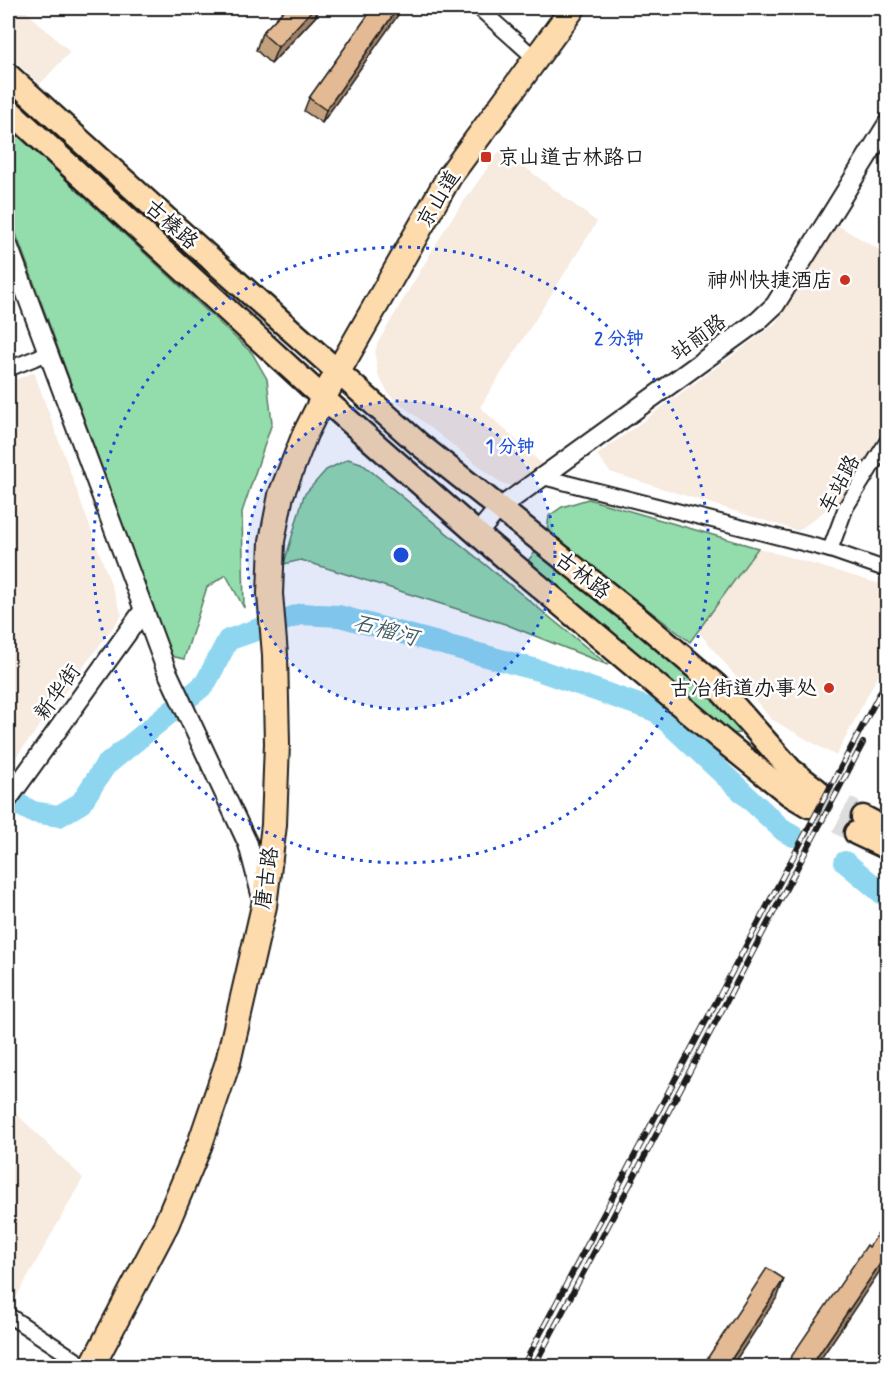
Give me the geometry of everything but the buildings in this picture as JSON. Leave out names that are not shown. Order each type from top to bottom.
[{"type":"highway","name":"京山道","points":[[338,371],[449,177],[573,8]]},
{"type":"highway","name":"唐古路","points":[[92,1366],[166,1225],[200,1144],[228,1062],[264,906],[274,825],[277,743],[275,656],[270,594],[272,541],[281,495],[305,434],[338,371]]},
{"type":"main road","name":"古榛路","points":[[8,75],[338,371]]},
{"type":"main road","name":"古榛路","points":[[8,109],[322,398]]},
{"type":"main road","name":"古林路","points":[[322,398],[477,534],[723,741],[789,794],[813,798],[716,685],[633,614],[419,444],[338,371]]},
{"type":"main road","points":[[888,830],[860,825],[888,848]]},
{"type":"street","points":[[479,8],[536,59]]},
{"type":"street","name":"站前路","points":[[477,534],[498,509],[758,321],[775,305],[888,123]]},
{"type":"street","points":[[8,245],[166,669],[248,844],[264,906]]},
{"type":"street","points":[[8,369],[48,353]]},
{"type":"street","name":"车站路","points":[[830,550],[846,507],[888,440]]},
{"type":"street","points":[[543,477],[830,550],[888,570]]},
{"type":"street","name":"新华街","points":[[12,793],[143,611]]},
{"type":"street","points":[[8,1315],[85,1366]]},
{"type":"shaded area","points":[[8,8],[22,8],[70,52],[40,84],[8,55]]},
{"type":"shaded area","points":[[501,149],[597,222],[480,407],[543,465],[512,486],[501,483],[390,396],[378,375],[375,355],[377,344],[448,224]]},
{"type":"shaded area","points":[[837,225],[888,255],[887,423],[842,498],[798,531],[610,472],[597,455],[775,324]]},
{"type":"shaded area","points":[[34,372],[122,615],[8,768],[8,383]]},
{"type":"shaded area","points":[[758,548],[887,586],[887,658],[836,756],[771,719],[698,631]]},
{"type":"shaded area","points":[[8,1106],[83,1178],[13,1303],[8,1299]]},
{"type":"green space","points":[[8,126],[252,353],[267,379],[272,423],[242,512],[244,608],[226,575],[207,587],[184,659],[171,656],[8,212]]},
{"type":"green space","points":[[348,459],[361,463],[608,665],[505,624],[301,560],[284,564],[304,495],[326,470]]},
{"type":"green space","points":[[588,499],[758,548],[690,642],[547,531],[549,516],[562,507]]},
{"type":"green space","points":[[536,551],[686,670],[741,725],[740,733],[731,734],[525,564]]},
{"type":"waterway","name":"石榴河","points":[[8,799],[33,812],[59,816],[81,803],[105,766],[205,684],[228,640],[301,614],[339,616],[541,671],[656,711],[784,831],[793,836]]},
{"type":"waterway","name":"石榴河","points":[[845,862],[888,898]]},
{"type":"tunnel","points":[[817,790],[863,817]]},
{"type":"tunnel","points":[[809,806],[856,833]]},
{"type":"railway","points":[[523,1366],[888,678]]},
{"type":"railway","points":[[534,1366],[863,743]]},
{"type":"place","name":"京山道古林路口","points":[[486,157]]},
{"type":"place","name":"神州快捷酒店","points":[[845,280]]},
{"type":"place","name":"古冶街道办事处","points":[[829,688]]}]
